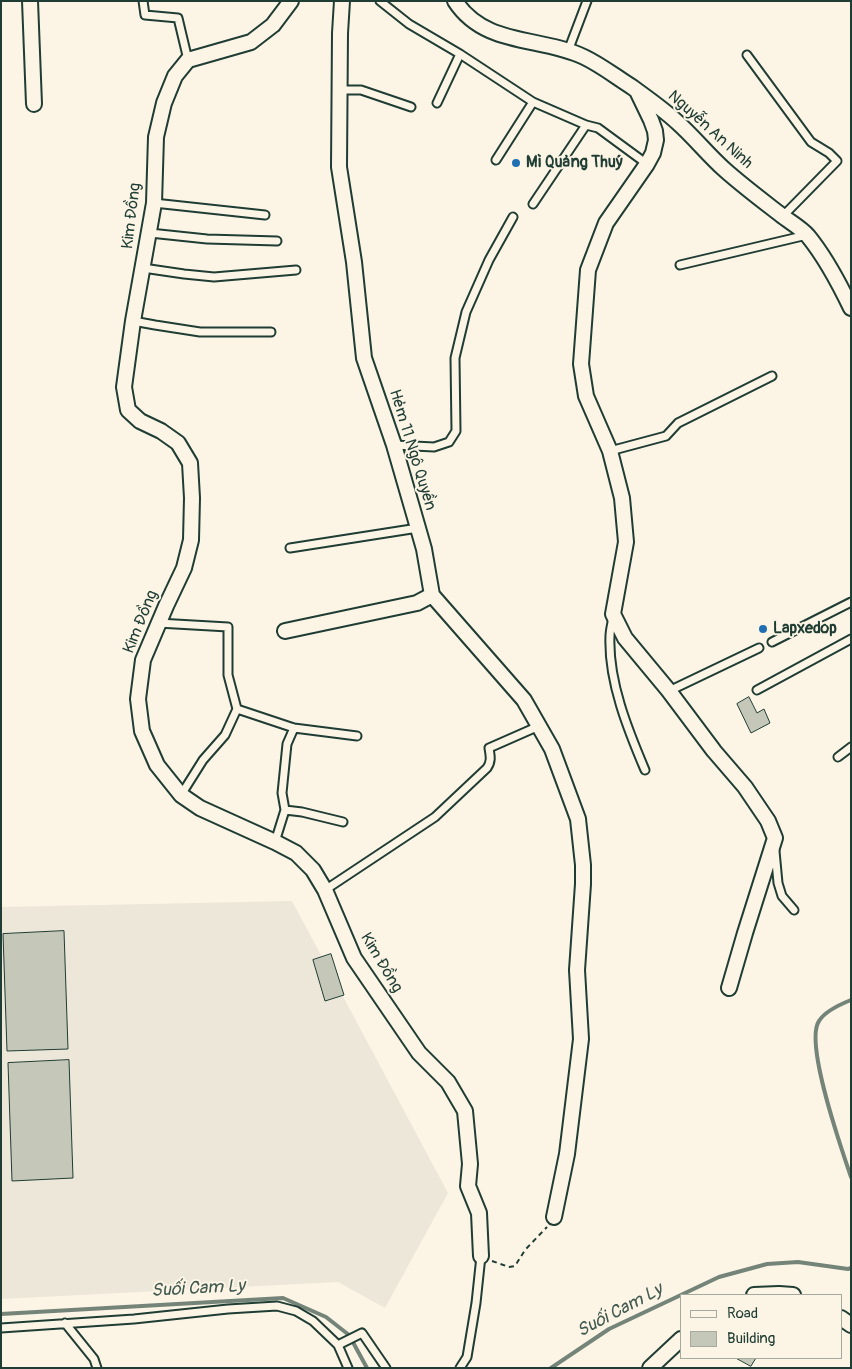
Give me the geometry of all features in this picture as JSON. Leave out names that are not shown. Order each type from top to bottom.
[{"type":"street","points":[[30,1],[34,104]]},
{"type":"street","points":[[188,60],[251,42],[273,25],[291,1]]},
{"type":"street","name":"Hẻm 11 Ngô Quyền","points":[[342,1],[339,168],[354,262],[364,358],[394,445],[418,528],[424,549],[432,595]]},
{"type":"street","name":"Nguyễn An Ninh","points":[[455,1],[459,8],[475,23],[492,33],[568,51],[584,57],[607,70],[662,108],[725,170],[807,235],[833,273],[851,308]]},
{"type":"street","name":"Kim Đồng","points":[[188,60],[175,76],[164,103],[156,137],[154,203],[124,387],[128,410],[140,421],[161,431],[178,443],[190,464],[192,498],[191,540],[184,568],[143,660],[138,699],[142,731],[157,765],[181,794],[200,808],[296,853],[314,870],[325,890],[354,958],[419,1053],[448,1082],[465,1111],[470,1164],[468,1186],[479,1213],[481,1256]]},
{"type":"street","points":[[638,91],[655,131],[656,140],[647,164],[606,223],[588,270],[581,364],[586,396],[610,450],[622,498],[626,542],[613,614],[625,638],[669,691],[714,751],[745,787],[768,821],[776,838],[728,988]]},
{"type":"street","points":[[285,631],[417,603],[432,595],[524,700],[552,749],[578,819],[583,865],[582,916],[577,970],[580,1039],[567,1154],[554,1217]]},
{"type":"street","points":[[650,1368],[680,1339]]},
{"type":"lane","points":[[143,1],[144,15],[178,18],[188,60]]},
{"type":"lane","points":[[380,1],[409,24],[460,54],[533,102],[602,130],[647,164]]},
{"type":"lane","points":[[568,51],[587,1]]},
{"type":"lane","points":[[437,103],[460,54]]},
{"type":"lane","points":[[747,55],[811,142],[829,153],[837,161],[783,216]]},
{"type":"lane","points":[[339,90],[361,90],[411,107]]},
{"type":"lane","points":[[496,160],[533,102]]},
{"type":"lane","points":[[533,204],[586,125]]},
{"type":"lane","points":[[154,203],[264,215]]},
{"type":"lane","points":[[394,445],[434,447],[449,442],[456,431],[456,358],[466,312],[489,260],[513,217]]},
{"type":"lane","points":[[150,233],[207,239],[277,241]]},
{"type":"lane","points":[[680,265],[807,235]]},
{"type":"lane","points":[[143,268],[214,277],[296,270]]},
{"type":"lane","points":[[134,321],[200,332],[271,332]]},
{"type":"lane","points":[[610,450],[666,436],[678,422],[772,376]]},
{"type":"lane","points":[[290,548],[418,528]]},
{"type":"lane","points":[[772,642],[851,602]]},
{"type":"lane","points":[[613,614],[610,636],[611,662],[626,727],[644,770]]},
{"type":"lane","points":[[158,624],[228,627],[228,675],[236,709],[225,736],[203,760],[181,794]]},
{"type":"lane","points":[[757,690],[851,639]]},
{"type":"lane","points":[[669,691],[759,648]]},
{"type":"lane","points":[[236,709],[294,728],[357,736]]},
{"type":"lane","points":[[325,890],[435,817],[487,768],[491,758],[489,748],[539,726]]},
{"type":"lane","points":[[275,842],[285,810],[282,793],[287,744],[294,728]]},
{"type":"lane","points":[[838,757],[851,747]]},
{"type":"lane","points":[[285,810],[343,822]]},
{"type":"lane","points":[[776,838],[775,861],[778,883],[782,896],[794,910]]},
{"type":"lane","points":[[460,1368],[467,1357],[476,1303],[481,1256]]},
{"type":"lane","points":[[1,1328],[134,1319],[277,1306],[296,1312],[313,1321],[338,1345],[348,1368]]},
{"type":"lane","points":[[65,1324],[94,1359],[97,1368]]},
{"type":"lane","points":[[338,1345],[362,1333],[386,1368]]},
{"type":"path","points":[[481,1256],[509,1267],[515,1266],[525,1250],[544,1231],[554,1217]]},
{"type":"shaded area","points":[[292,901],[448,1193],[385,1308],[338,1282],[1,1299],[1,907]]},
{"type":"building","points":[[749,697],[757,713],[764,709],[770,723],[751,733],[737,704]]},
{"type":"building","points":[[64,931],[68,1049],[7,1051],[3,934]]},
{"type":"building","points":[[331,954],[344,995],[325,1001],[313,960]]},
{"type":"building","points":[[69,1060],[73,1178],[12,1181],[8,1063]]},
{"type":"building","points":[[738,1359],[755,1359],[751,1366]]},
{"type":"waterway","name":"Suối Cam Ly","points":[[851,1000],[825,1014],[819,1021],[816,1033],[816,1051],[820,1073],[833,1122],[851,1177]]},
{"type":"waterway","name":"Suối Cam Ly","points":[[683,1294],[719,1277],[767,1264],[798,1262],[851,1268]]},
{"type":"waterway","name":"Suối Cam Ly","points":[[551,1368],[609,1329],[680,1295]]},
{"type":"waterway","name":"Suối Cam Ly","points":[[1,1314],[283,1298],[326,1317],[349,1335],[367,1368]]},
{"type":"place","name":"Mì Quảng Thuý","points":[[516,163]]},
{"type":"place","name":"Lapxedop","points":[[763,629]]}]
